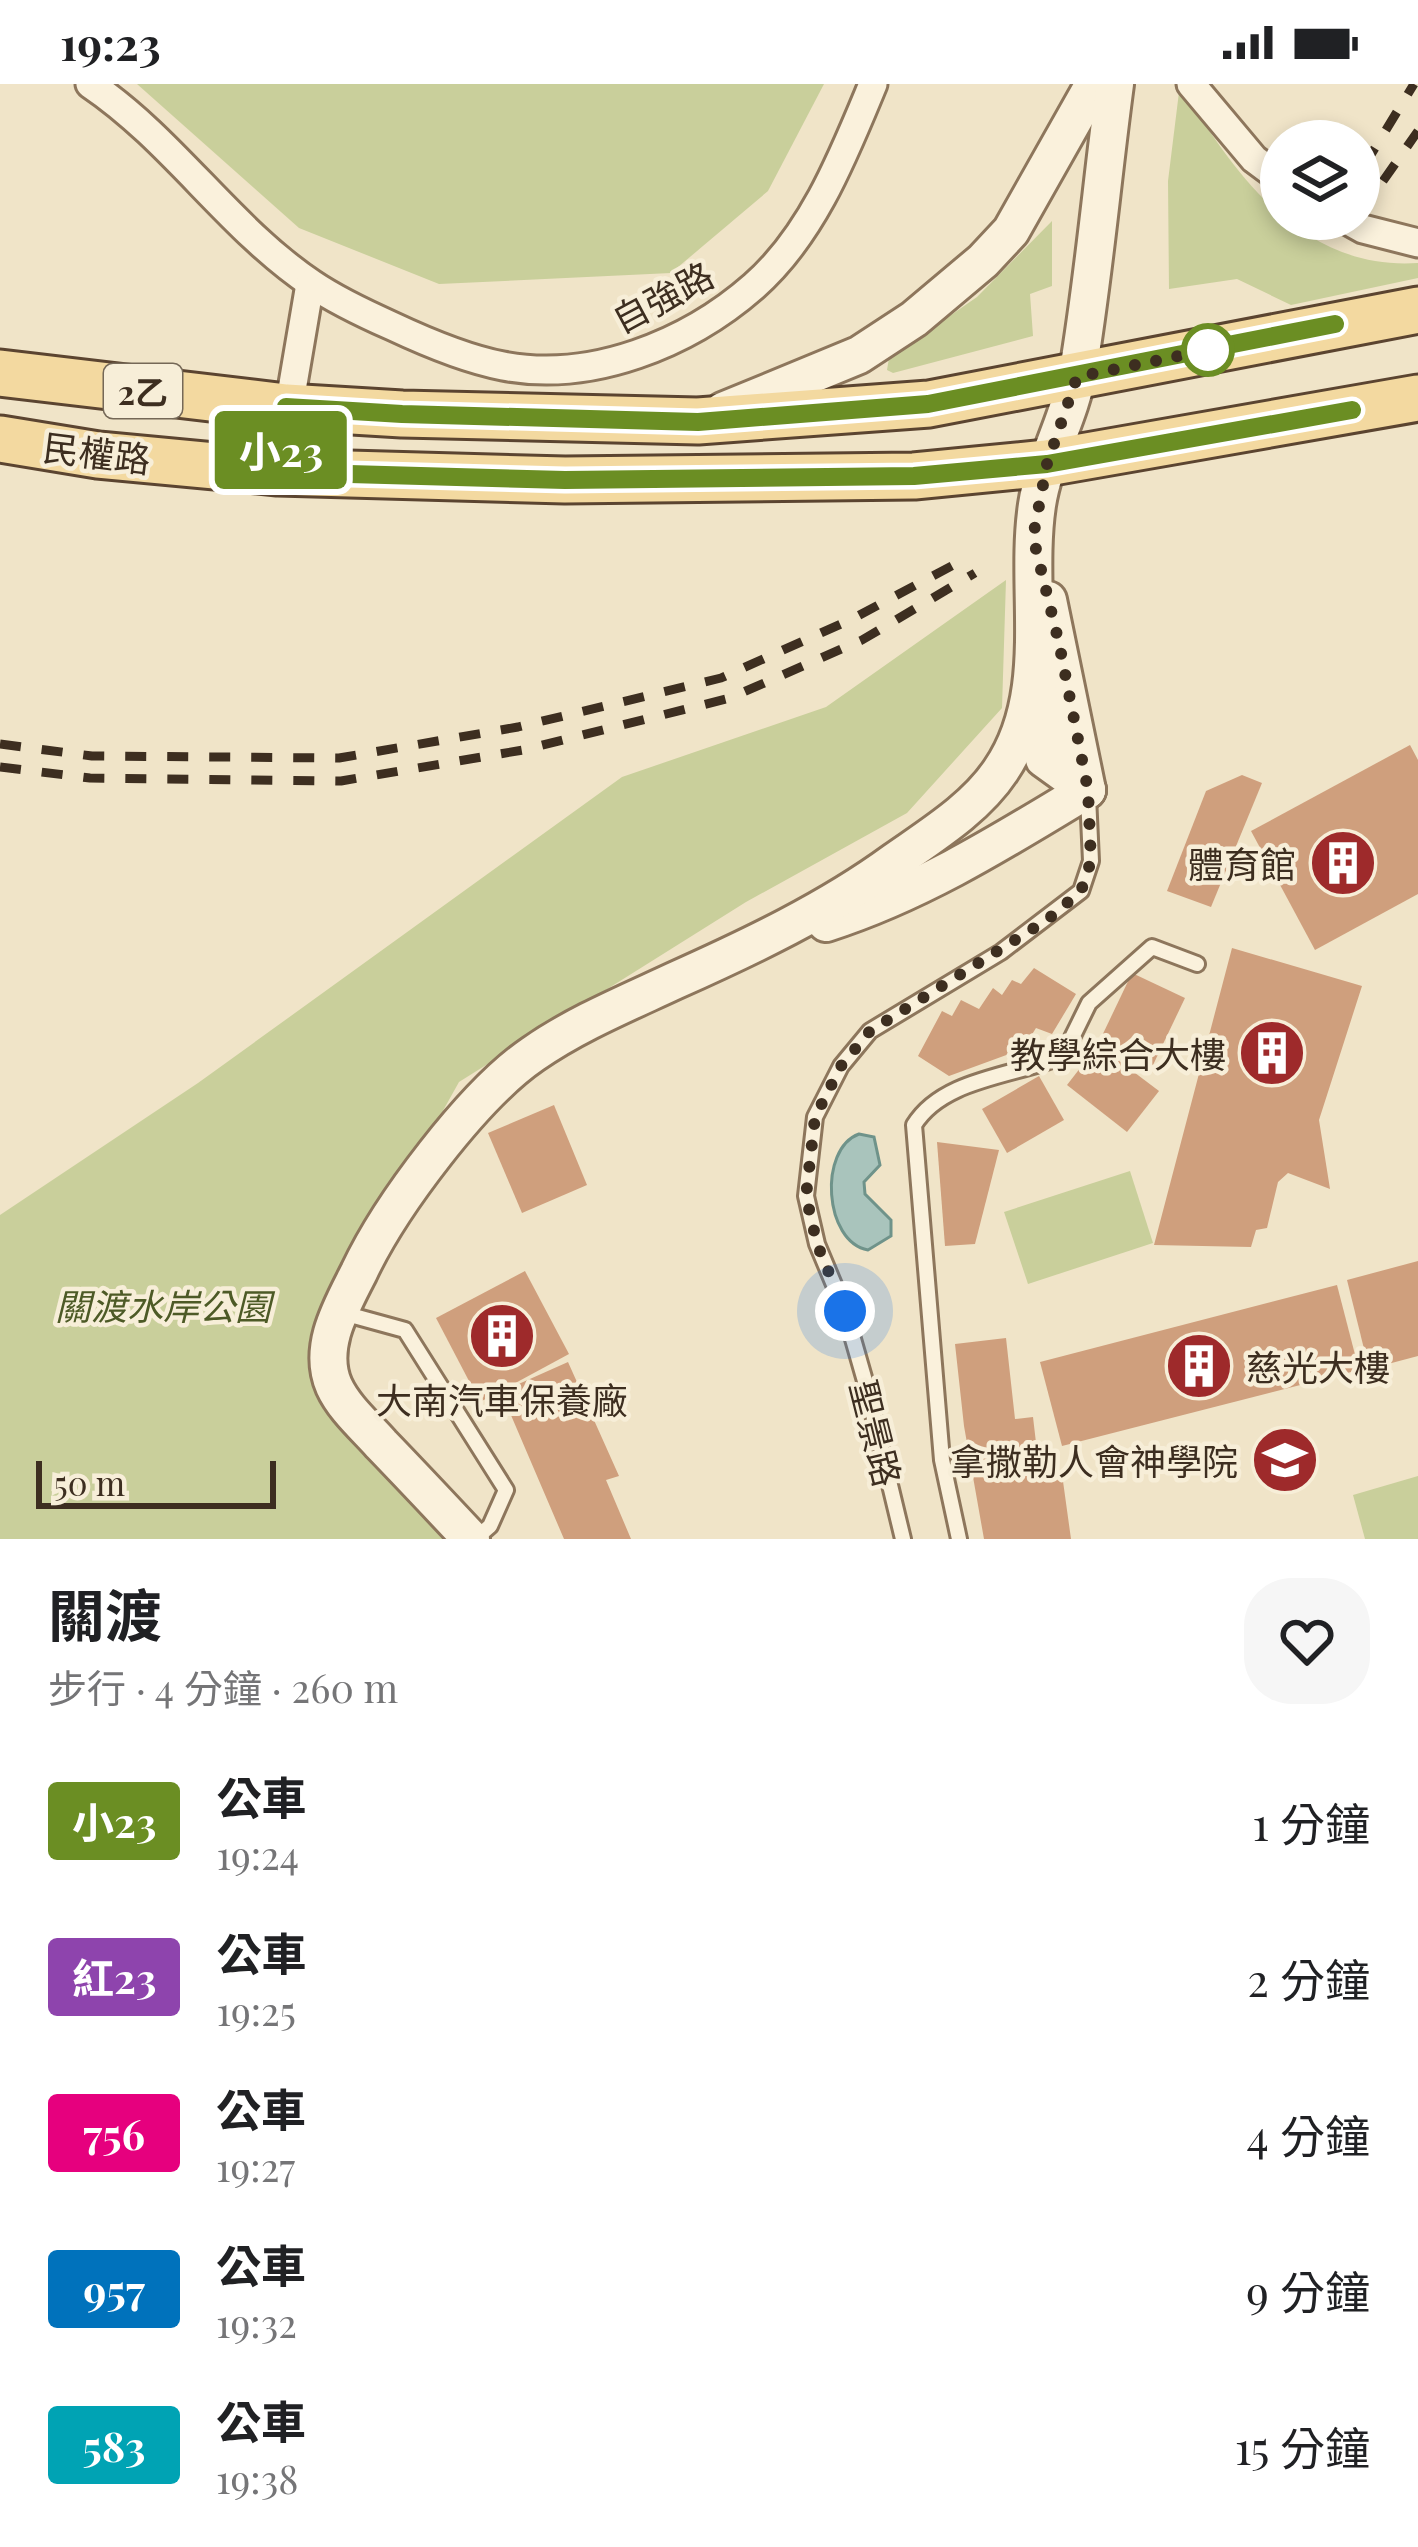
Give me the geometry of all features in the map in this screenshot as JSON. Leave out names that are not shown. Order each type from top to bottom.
[{"type":"main road","name":"2乙","points":[[1077,377],[1418,310]]},
{"type":"main road","name":"民權路","points":[[0,373],[286,407],[698,422],[928,404],[1077,377]]},
{"type":"main road","name":"2乙","points":[[1047,464],[1418,398]]},
{"type":"main road","name":"民權路","points":[[0,439],[278,472],[565,480],[914,476],[1047,464]]},
{"type":"street","name":"自強路","points":[[90,84],[130,112],[310,284],[417,338],[504,367],[589,368],[636,356],[698,326],[756,285],[800,232],[837,170],[873,84]]},
{"type":"street","points":[[698,422],[859,355],[914,319],[983,261],[1011,231],[1094,84]]},
{"type":"street","points":[[743,950],[872,908],[983,853],[1088,790],[1044,758],[1035,657],[1033,537],[1047,464],[1077,377],[1115,84]]},
{"type":"street","points":[[1191,84],[1260,163]]},
{"type":"street","points":[[1380,234],[1418,243]]},
{"type":"street","points":[[278,472],[310,284]]},
{"type":"street","name":"聖景路","points":[[1033,537],[1088,790]]},
{"type":"street","points":[[473,1539],[352,1414],[335,1389],[328,1369],[329,1342],[366,1256],[457,1126],[530,1055],[866,883],[988,788],[1005,766],[1026,710],[1035,657]]},
{"type":"lane","name":"聖景路","points":[[903,1539],[865,1381],[845,1311],[817,1244],[806,1196],[815,1117],[841,1066],[870,1031],[1001,952],[1081,891],[1091,861],[1088,790]]},
{"type":"lane","points":[[958,1539],[941,1460],[914,1125],[926,1106],[960,1089],[1063,1056],[1089,1003],[1152,947],[1196,964]]},
{"type":"lane","points":[[340,1312],[405,1330],[506,1490],[490,1526],[473,1539]]},
{"type":"green space","points":[[137,84],[824,84],[768,191],[671,273],[439,284],[299,228]]},
{"type":"green space","points":[[1180,84],[1223,151],[1260,194],[1260,240],[1319,240],[1377,261],[1418,263],[1418,278],[1291,305],[1237,279],[1169,289],[1168,181]]},
{"type":"green space","points":[[1052,221],[1052,286],[1030,294],[1033,336],[893,373],[887,370],[889,358],[977,297]]},
{"type":"green space","name":"關渡水岸公園","points":[[1006,580],[1002,708],[907,813],[746,902],[459,1082],[326,1320],[318,1381],[471,1539],[0,1539],[0,1215],[198,1083],[622,777],[826,707]]},
{"type":"green space","points":[[1130,1171],[1153,1243],[1028,1284],[1004,1212]]},
{"type":"green space","points":[[1418,1476],[1418,1539],[1365,1539],[1353,1495]]},
{"type":"water","points":[[859,1134],[874,1137],[880,1165],[864,1182],[865,1194],[891,1220],[891,1236],[868,1250],[842,1231],[832,1195],[837,1157]]},
{"type":"building","name":"體育館","points":[[1410,745],[1418,760],[1418,894],[1315,950],[1251,831]]},
{"type":"building","points":[[1242,775],[1262,783],[1211,907],[1167,891],[1206,791]]},
{"type":"building","name":"教學綜合大樓","points":[[1232,948],[1362,986],[1319,1120],[1330,1189],[1288,1173],[1278,1182],[1267,1228],[1256,1230],[1251,1247],[1154,1245]]},
{"type":"building","points":[[1034,968],[1076,994],[1052,1034],[1036,1028],[1023,1049],[949,1076],[918,1056],[942,1011],[952,1016],[961,1000],[979,1009],[993,988],[1002,995],[1012,980],[1021,984]]},
{"type":"building","points":[[1132,973],[1185,998],[1153,1065],[1100,1040]]},
{"type":"building","points":[[1098,1045],[1159,1091],[1127,1132],[1067,1085]]},
{"type":"building","points":[[1039,1076],[1064,1120],[1007,1153],[982,1109]]},
{"type":"building","points":[[554,1105],[587,1185],[522,1213],[488,1133]]},
{"type":"building","points":[[937,1142],[999,1150],[975,1244],[945,1246]]},
{"type":"building","points":[[1418,1261],[1418,1356],[1369,1369],[1347,1280]]},
{"type":"building","name":"大南汽車保養廠","points":[[525,1271],[569,1354],[480,1402],[436,1318]]},
{"type":"building","name":"慈光大樓","points":[[1337,1285],[1359,1370],[1062,1446],[1040,1362]]},
{"type":"building","points":[[1006,1338],[1015,1419],[1033,1417],[1040,1477],[1062,1474],[1071,1539],[984,1539],[955,1344]]},
{"type":"building","points":[[568,1362],[619,1476],[606,1480],[631,1539],[564,1539],[501,1392]]},
{"type":"railway","points":[[1380,140],[1414,84]]},
{"type":"railway","points":[[1383,181],[1418,131]]},
{"type":"railway","points":[[0,744],[92,756],[339,758],[518,727],[721,678],[852,619],[961,561]]},
{"type":"railway","points":[[0,767],[90,778],[341,781],[523,750],[730,698],[862,640],[975,573]]},
{"type":"bus line","name":"小23","points":[[1335,324],[928,404],[698,422],[286,407],[278,472],[565,480],[914,476],[1047,464],[1352,410]]},
{"type":"place","name":"體育館","points":[[1343,863]]},
{"type":"place","name":"教學綜合大樓","points":[[1272,1053]]},
{"type":"place","name":"大南汽車保養廠","points":[[502,1336]]},
{"type":"place","name":"慈光大樓","points":[[1199,1366]]},
{"type":"place","name":"拿撒勒人會神學院","points":[[1285,1460]]},
{"type":"route","points":[[845,1311],[817,1244],[806,1196],[815,1117],[841,1066],[870,1031],[1047,920],[1081,891],[1091,861],[1088,790],[1033,537],[1047,464],[1077,377],[1208,350]]}]
